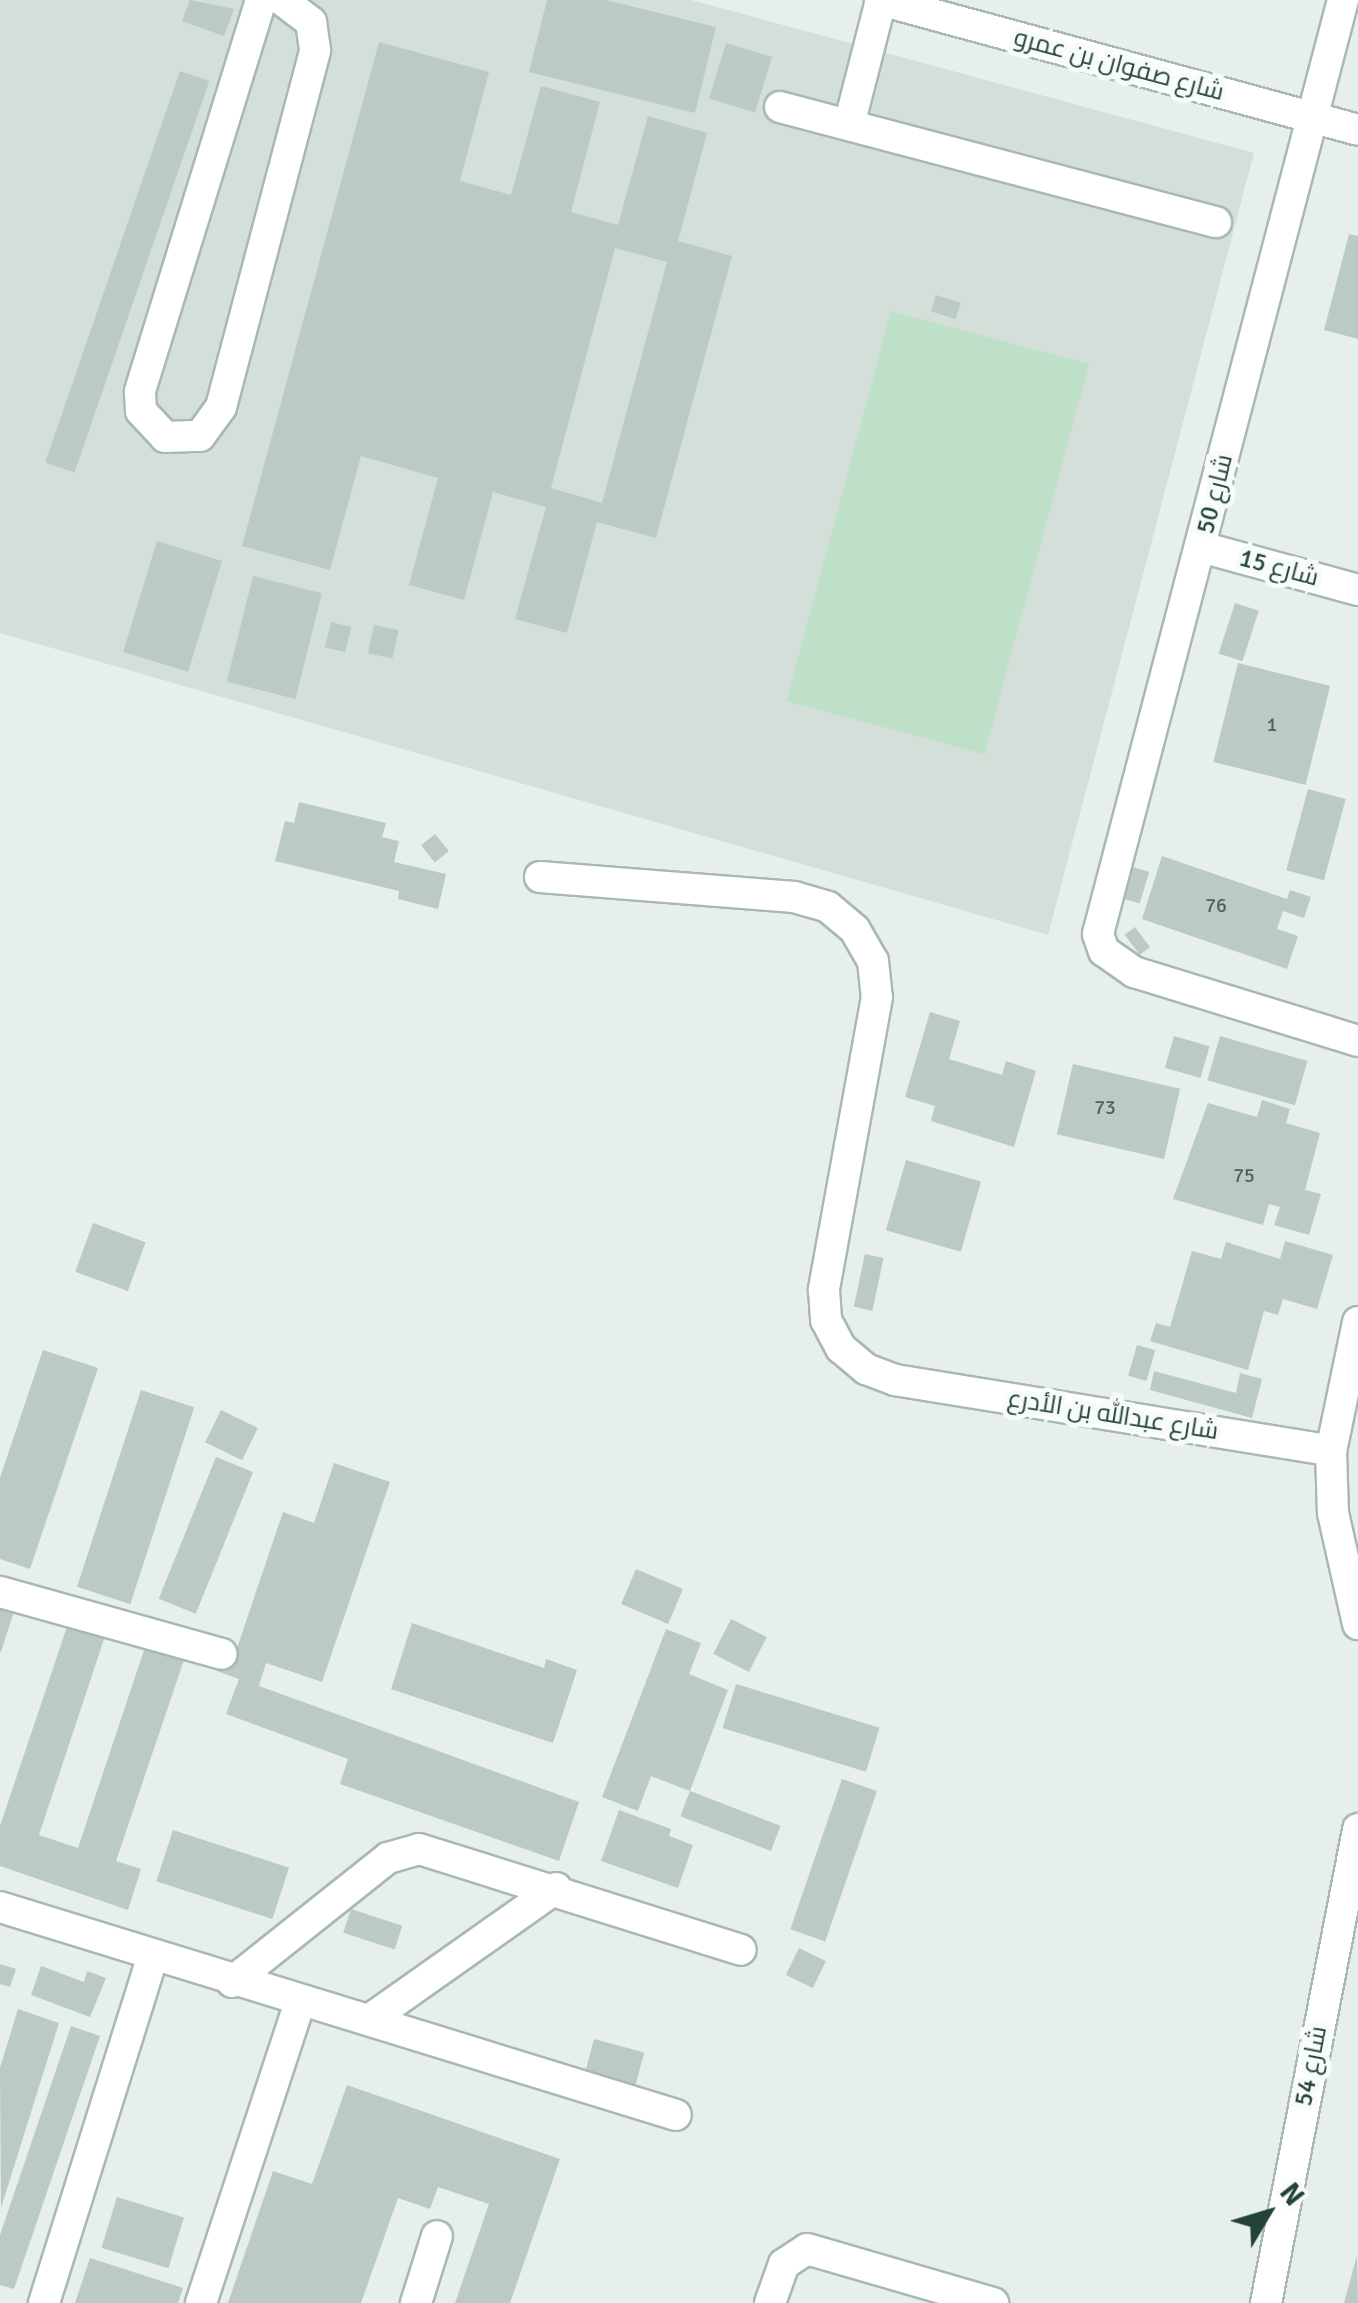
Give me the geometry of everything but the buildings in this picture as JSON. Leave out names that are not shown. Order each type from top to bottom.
[{"type":"street","points":[[261,0],[140,392],[141,411],[165,437],[200,436],[222,408],[315,50],[311,22],[282,0]]},
{"type":"street","points":[[849,125],[880,0]]},
{"type":"street","name":"شارع صفوان بن عمرو","points":[[880,0],[1358,130]]},
{"type":"street","name":"شارع 50","points":[[1343,0],[1201,547],[1098,917],[1104,951],[1134,972],[1358,1041]]},
{"type":"street","points":[[780,107],[1216,222]]},
{"type":"street","name":"شارع 15","points":[[1201,547],[1358,590]]},
{"type":"street","name":"شارع عبدالله بن الأدرع","points":[[540,877],[794,896],[828,908],[855,930],[872,962],[876,997],[824,1290],[826,1320],[842,1348],[866,1369],[896,1380],[1330,1451]]},
{"type":"street","points":[[1358,1322],[1330,1451],[1333,1513],[1358,1624]]},
{"type":"street","points":[[0,1592],[222,1654]]},
{"type":"street","name":"شارع 54","points":[[1266,2303],[1346,1953],[1358,1828]]},
{"type":"street","points":[[232,1982],[403,1851],[436,1851],[741,1950]]},
{"type":"street","points":[[369,2020],[556,1888]]},
{"type":"street","points":[[0,1907],[152,1958],[676,2115]]},
{"type":"street","points":[[44,2303],[152,1958]]},
{"type":"street","points":[[200,2303],[300,2002]]},
{"type":"street","points":[[416,2303],[437,2236]]},
{"type":"street","points":[[770,2303],[789,2257],[819,2250],[994,2303]]},
{"type":"shaded area","points":[[0,0],[691,0],[1254,153],[1048,935],[0,633]]},
{"type":"green space","points":[[891,311],[1089,364],[984,754],[786,701]]}]
